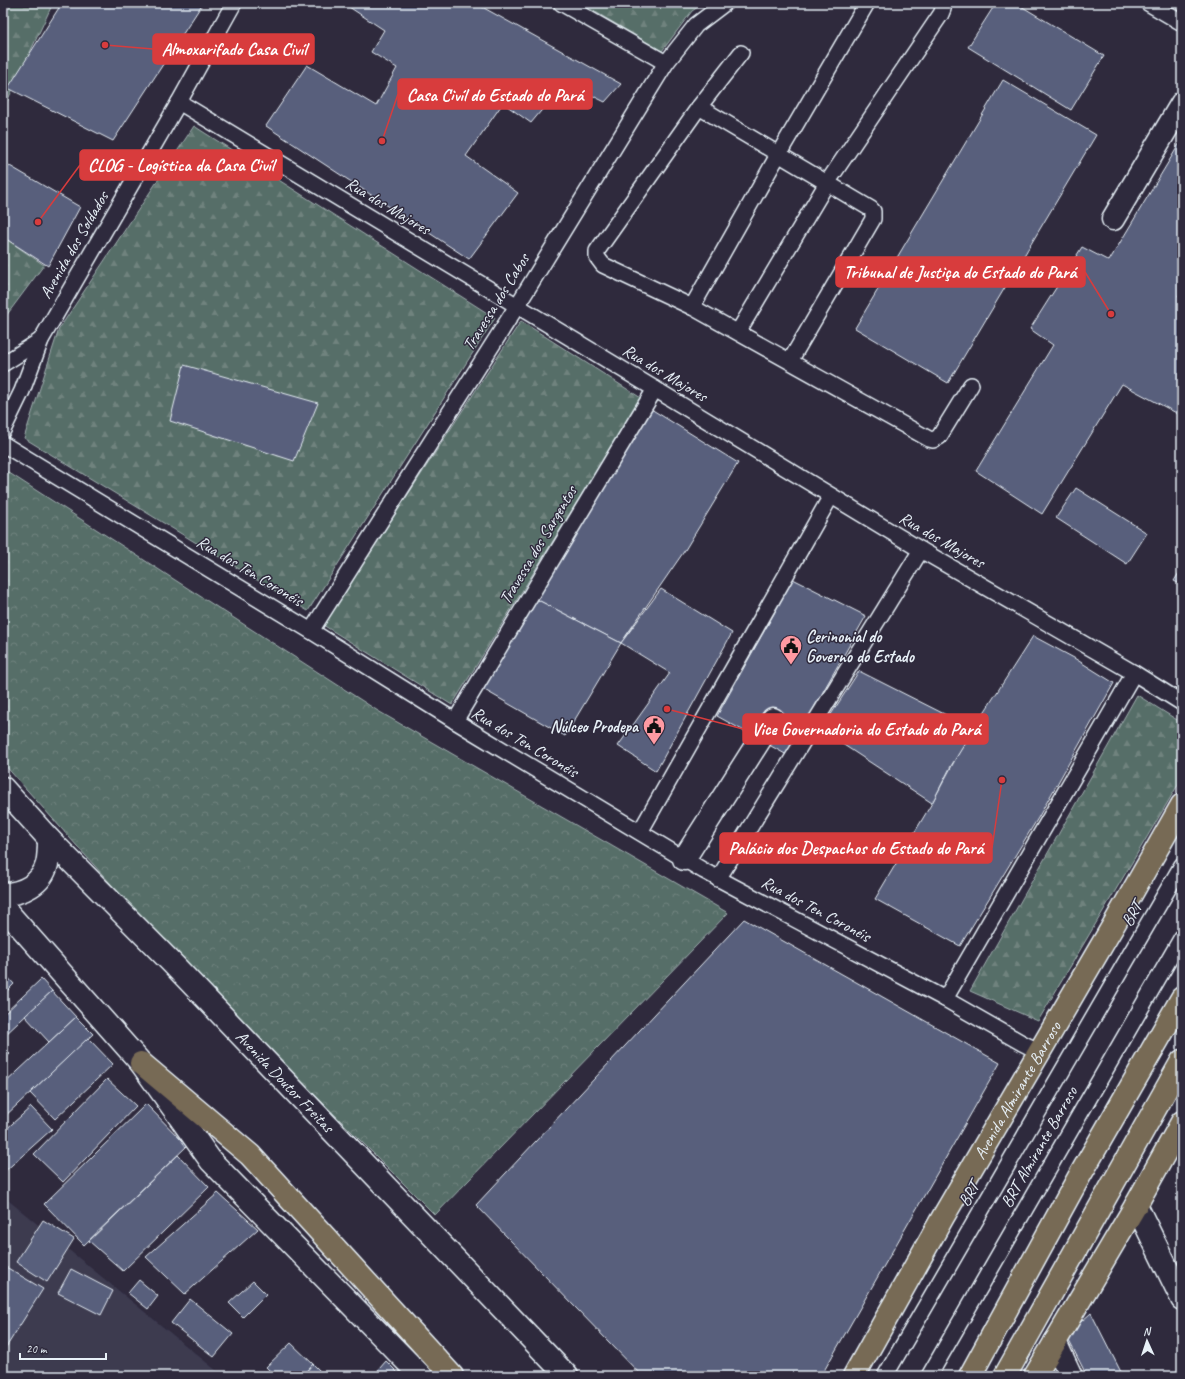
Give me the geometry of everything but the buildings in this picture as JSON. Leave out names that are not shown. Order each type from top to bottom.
[{"type":"highway","name":"Avenida Almirante Barroso","points":[[854,1376],[943,1216],[1040,1052],[1182,805]]},
{"type":"highway","points":[[970,1376],[1078,1177],[1182,998]]},
{"type":"highway","points":[[1005,1376],[1182,1061]]},
{"type":"highway","points":[[149,1070],[250,1155],[452,1376]]},
{"type":"highway","points":[[1035,1376],[1136,1204],[1182,1122]]},
{"type":"main road","points":[[1113,219],[1182,103]]},
{"type":"main road","points":[[684,859],[773,719]]},
{"type":"main road","name":"Avenida Doutor Freitas","points":[[3,788],[49,838],[170,962],[566,1376]]},
{"type":"main road","points":[[3,894],[11,894],[22,891],[41,878],[45,872],[48,862],[49,838]]},
{"type":"main road","points":[[3,907],[149,1070],[211,1161],[421,1376]]},
{"type":"main road","points":[[1136,1204],[1182,1299]]},
{"type":"main road","points":[[1055,1342],[1072,1376]]},
{"type":"lane","name":"Avenida dos Soldados","points":[[3,430],[22,391],[41,340],[179,102],[234,3]]},
{"type":"lane","points":[[561,3],[666,63]]},
{"type":"lane","points":[[692,307],[778,155],[867,3]]},
{"type":"lane","points":[[738,332],[827,184],[941,14],[943,9],[942,3]]},
{"type":"lane","points":[[1148,3],[1182,23]]},
{"type":"lane","name":"Travessa dos Cabos","points":[[311,631],[517,306],[666,63],[696,25],[718,5]]},
{"type":"lane","points":[[741,53],[698,107],[597,251],[597,257],[603,265],[692,307],[928,439],[933,440],[939,437],[971,385]]},
{"type":"lane","name":"Rua dos Majores","points":[[179,102],[920,550],[1134,673],[1182,703]]},
{"type":"lane","points":[[698,107],[871,209],[874,215],[790,361]]},
{"type":"lane","points":[[3,364],[41,340]]},
{"type":"lane","name":"Travessa dos Sargentos","points":[[455,721],[655,389]]},
{"type":"lane","name":"Rua dos Ten Coronéis","points":[[3,444],[311,631],[455,721],[718,879],[945,998],[1040,1052]]},
{"type":"lane","points":[[640,832],[831,496]]},
{"type":"lane","points":[[718,879],[920,550]]},
{"type":"lane","points":[[945,998],[1134,673]]},
{"type":"lane","name":"BRT","points":[[885,1376],[1182,866]]},
{"type":"lane","name":"BRT Almirante Barroso","points":[[929,1376],[1182,937]]},
{"type":"shaded area","points":[[3,1196],[223,1376],[3,1376]]},
{"type":"green space","points":[[3,3],[53,3],[3,110]]},
{"type":"green space","points":[[580,3],[704,3],[692,11],[662,51]]},
{"type":"green space","points":[[194,126],[495,318],[308,611],[24,438],[59,329]]},
{"type":"green space","points":[[3,237],[44,265],[3,320]]},
{"type":"green space","points":[[521,321],[641,398],[452,705],[323,625]]},
{"type":"green space","points":[[3,469],[378,711],[728,913],[435,1215],[168,948],[3,763]]},
{"type":"green space","points":[[1137,695],[1182,723],[1182,778],[1038,1021],[970,991]]},
{"type":"place","name":"Almoxarifado Casa Civíl","points":[[105,45]]},
{"type":"place","name":"Casa Civíl do Estado do Pará","points":[[382,141]]},
{"type":"place","name":"CLOG - Logística da Casa Civíl","points":[[38,222]]},
{"type":"place","name":"Tribunal de Justiça do Estado do Pará","points":[[1111,314]]},
{"type":"place","name":"Cerinonial do Governo do Estado","points":[[791,666]]},
{"type":"place","name":"Vice Governadoria do Estado do Pará","points":[[667,709]]},
{"type":"place","name":"Núlceo Prodepa","points":[[654,746]]},
{"type":"place","name":"Palácio dos Despachos do Estado do Pará","points":[[1002,780]]}]
